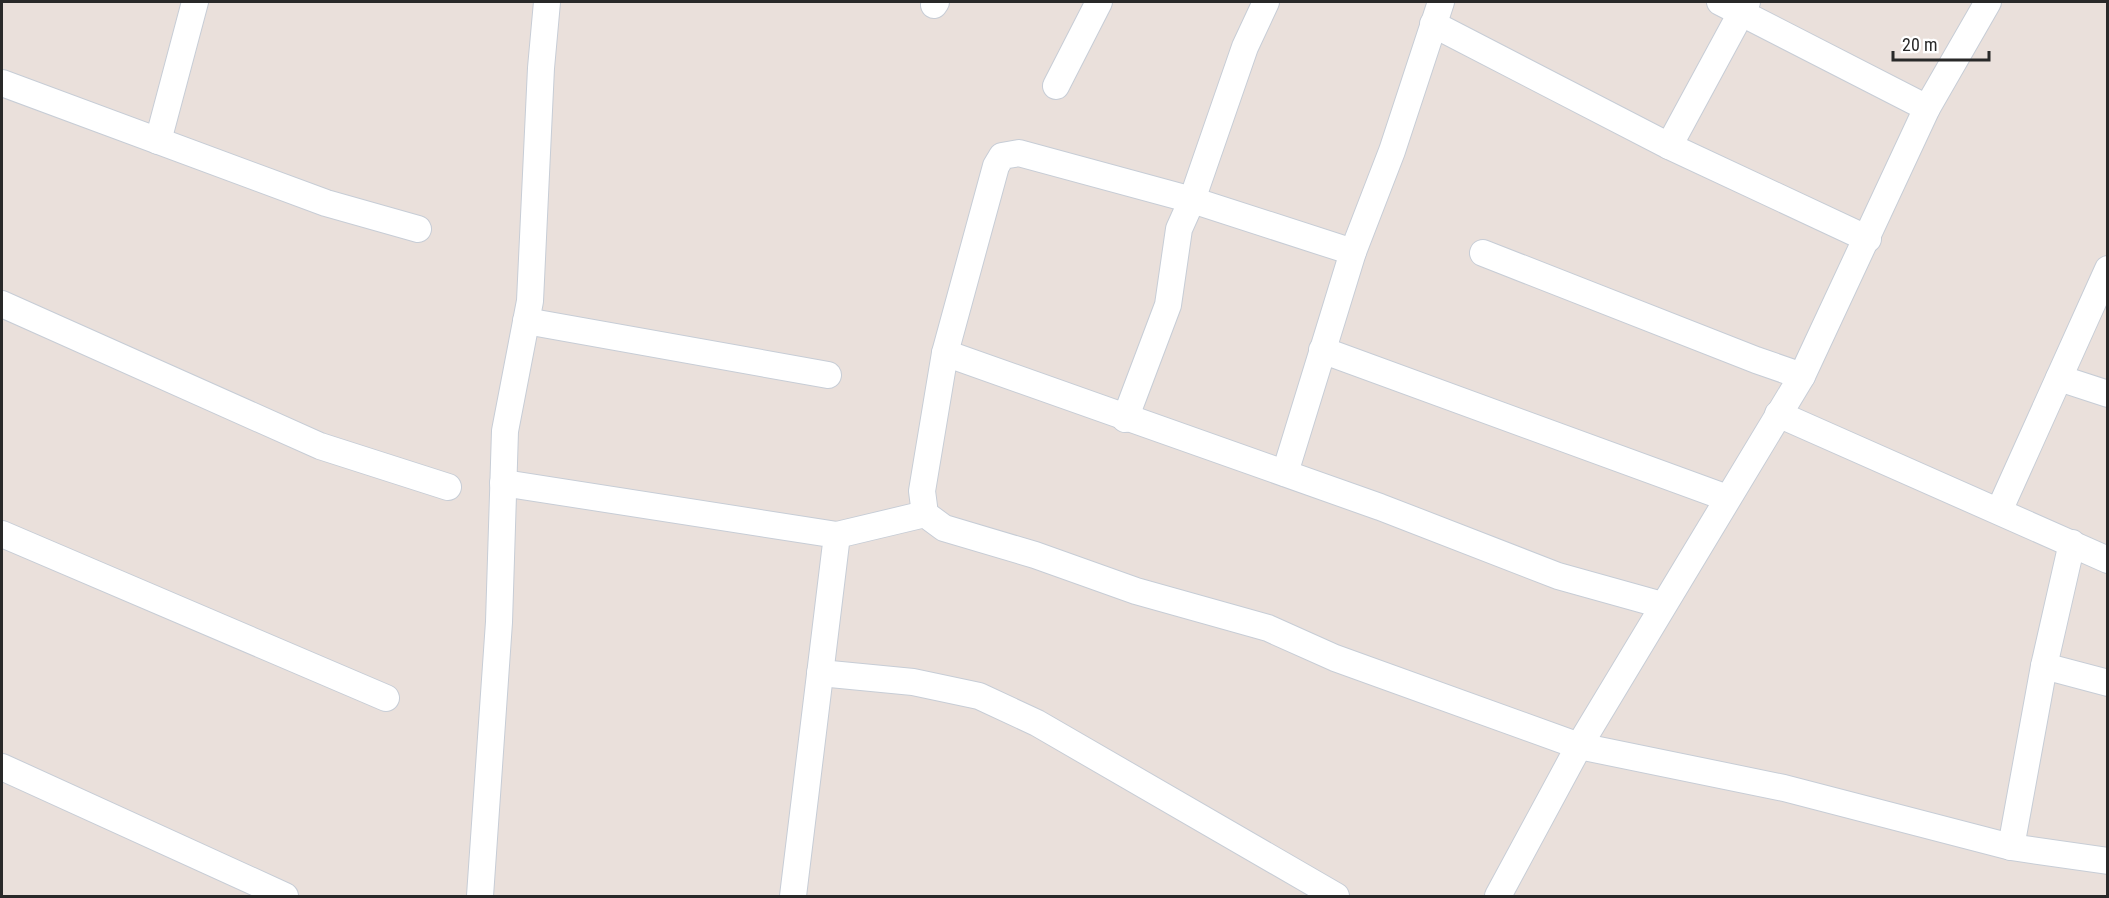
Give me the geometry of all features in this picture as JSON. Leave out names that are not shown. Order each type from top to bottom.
[{"type":"street","points":[[158,141],[195,2]]},
{"type":"street","points":[[480,897],[499,622],[505,431],[530,301],[541,68],[547,2]]},
{"type":"street","points":[[1056,86],[1099,2]]},
{"type":"street","points":[[1125,419],[1168,305],[1179,229],[1192,200],[1245,47],[1266,2]]},
{"type":"street","points":[[1498,897],[1579,746],[1802,376],[1868,239],[1927,108],[1988,2]]},
{"type":"street","points":[[1669,146],[1736,5],[1927,108]]},
{"type":"street","points":[[1285,473],[1353,252],[1411,97],[1437,13],[1669,146],[1868,239]]},
{"type":"street","points":[[2,83],[326,203],[418,230]]},
{"type":"street","points":[[1353,252],[1192,200],[1018,153],[1002,156],[996,166],[945,353],[922,490],[926,514],[944,528],[1035,555],[1136,591],[1268,628],[1335,658],[1579,746],[1785,788],[2011,847],[2108,861]]},
{"type":"street","points":[[1483,253],[1802,376]]},
{"type":"street","points":[[1999,511],[2108,269]]},
{"type":"street","points":[[2,304],[320,446],[448,487]]},
{"type":"street","points":[[526,321],[828,375]]},
{"type":"street","points":[[1322,350],[1727,498]]},
{"type":"street","points":[[945,353],[1063,393],[1125,419],[1285,473],[1558,576],[1662,605]]},
{"type":"street","points":[[2060,378],[2108,394]]},
{"type":"street","points":[[1778,414],[2108,560]]},
{"type":"street","points":[[503,483],[837,535],[926,514]]},
{"type":"street","points":[[2,534],[386,698]]},
{"type":"street","points":[[793,897],[837,535]]},
{"type":"street","points":[[2011,847],[2044,666],[2072,543]]},
{"type":"street","points":[[2044,666],[2108,683]]},
{"type":"street","points":[[820,673],[913,682],[980,696],[1037,723],[1301,888],[1336,897]]},
{"type":"street","points":[[2,767],[285,897]]}]
